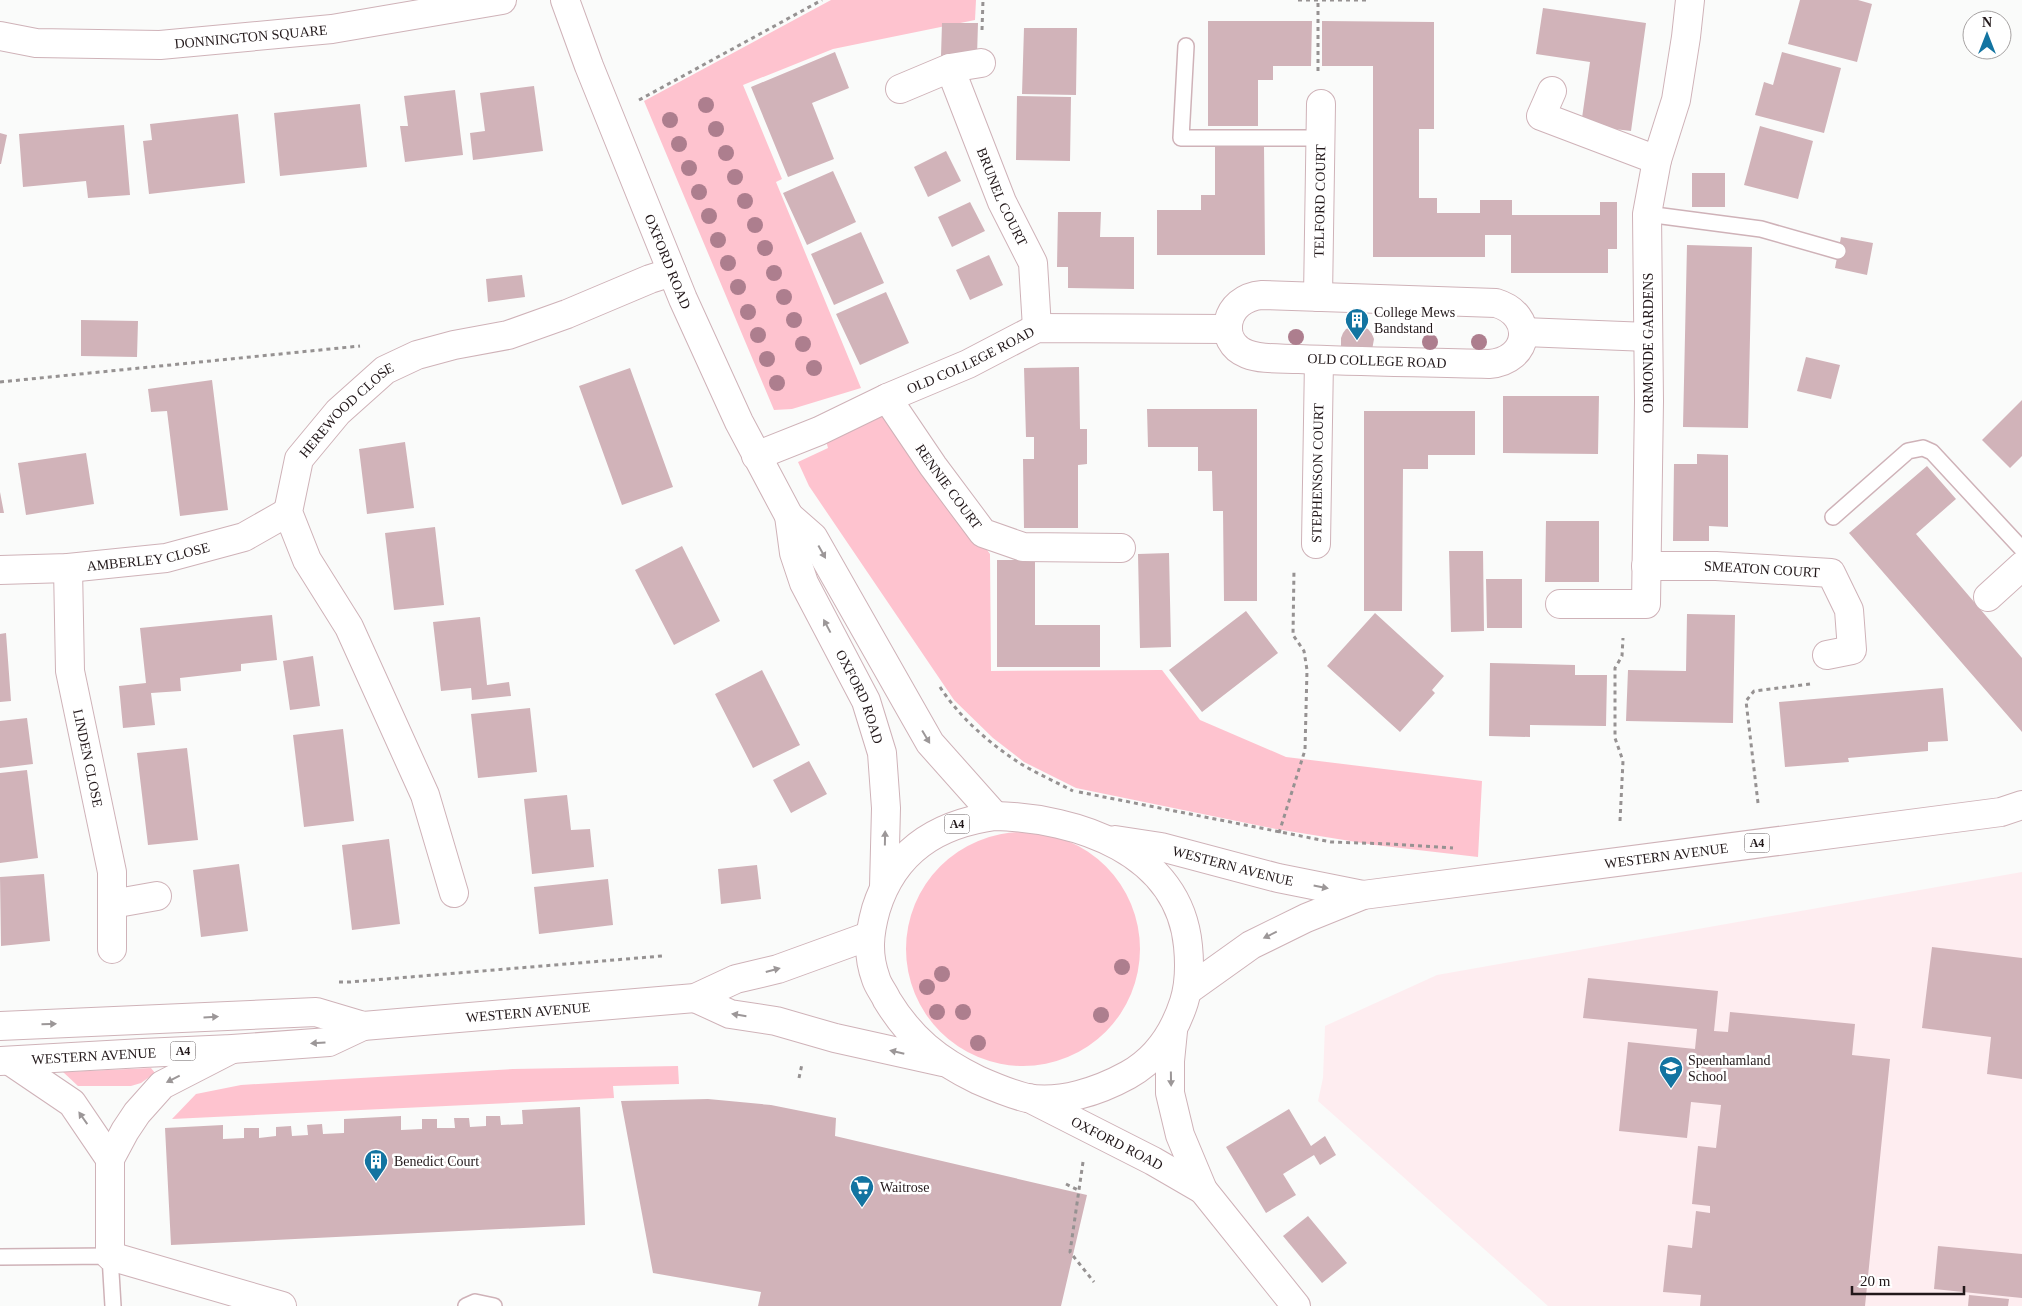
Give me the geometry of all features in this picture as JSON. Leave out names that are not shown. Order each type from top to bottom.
[{"type":"street","name":"DONNINGTON SQUARE","points":[[0,36],[36,43],[160,45],[332,29],[502,0]]},
{"type":"street","name":"OXFORD ROAD","points":[[565,0],[589,66],[672,272],[756,456],[789,516],[813,537],[930,743],[995,816]]},
{"type":"street","name":"ORMONDE GARDENS","points":[[1560,604],[1646,604],[1647,214],[1657,160],[1676,100],[1690,0]]},
{"type":"street","points":[[900,89],[950,68],[981,63]]},
{"type":"street","name":"BRUNEL COURT","points":[[950,68],[1002,202],[1033,264],[1037,328]]},
{"type":"street","points":[[1552,91],[1541,116],[1657,160]]},
{"type":"street","name":"TELFORD COURT","points":[[1318,297],[1321,104]]},
{"type":"street","name":"HEREWOOD CLOSE","points":[[288,512],[299,459],[338,412],[385,370],[417,356],[508,335],[567,314],[650,278],[672,272]]},
{"type":"street","points":[[1228,328],[1230,314],[1235,306],[1251,296],[1318,297],[1496,303],[1507,306],[1515,312],[1521,321],[1523,332],[1648,337]]},
{"type":"street","name":"OLD COLLEGE ROAD","points":[[756,456],[819,431],[887,398],[968,364],[1037,328],[1228,328],[1237,349],[1245,354],[1254,356],[1319,360],[1500,363],[1509,359],[1517,352],[1522,342],[1523,332]]},
{"type":"street","name":"STEPHENSON COURT","points":[[1316,544],[1319,360]]},
{"type":"street","name":"RENNIE COURT","points":[[887,398],[932,466],[983,533],[1022,547],[1121,548]]},
{"type":"street","points":[[288,512],[307,560],[349,627],[425,795],[454,893]]},
{"type":"street","name":"AMBERLEY CLOSE","points":[[0,570],[68,568],[166,558],[244,537],[288,512]]},
{"type":"street","name":"OXFORD ROAD","points":[[789,516],[794,553],[804,583],[866,701],[882,753],[886,808],[884,887]]},
{"type":"street","name":"SMEATON COURT","points":[[1646,566],[1724,567],[1831,573],[1849,610],[1852,650],[1827,654]]},
{"type":"street","points":[[1988,597],[2022,566]]},
{"type":"street","name":"LINDEN CLOSE","points":[[68,568],[70,671],[112,872],[112,949]]},
{"type":"street","name":"WESTERN AVENUE","points":[[1188,990],[1251,945],[1306,918],[1363,895],[2015,811]]},
{"type":"street","name":"A4","points":[[995,816],[1019,817],[1050,822],[1076,828],[1103,838],[1150,867],[1162,879],[1172,895],[1186,931],[1190,970],[1188,990],[1173,1031],[1157,1052],[1143,1066],[1111,1083],[1071,1096],[1029,1098],[1002,1091],[944,1062],[907,1028],[876,981],[870,957],[869,936],[884,887],[894,870],[909,852],[922,842],[957,824],[995,816]]},
{"type":"street","name":"WESTERN AVENUE","points":[[1103,838],[1161,847],[1278,878],[1363,895]]},
{"type":"street","points":[[112,904],[156,896]]},
{"type":"street","name":"WESTERN AVENUE","points":[[5,1061],[329,1042],[363,1026],[695,998],[736,979],[778,969],[869,936]]},
{"type":"street","name":"WESTERN AVENUE","points":[[695,998],[730,1014],[776,1021],[835,1038],[944,1062]]},
{"type":"street","name":"WESTERN AVENUE","points":[[0,1026],[316,1012],[363,1026]]},
{"type":"street","name":"OXFORD ROAD","points":[[1173,1031],[1170,1061],[1170,1093],[1180,1135],[1203,1190],[1296,1306]]},
{"type":"street","points":[[232,1049],[162,1085],[137,1113],[110,1159],[110,1256],[282,1306]]},
{"type":"street","points":[[5,1061],[72,1103],[110,1159]]},
{"type":"street","name":"OXFORD ROAD","points":[[1029,1098],[1153,1161],[1203,1190]]},
{"type":"lane","points":[[1186,46],[1181,138],[1320,138]]},
{"type":"lane","points":[[1647,214],[1761,229],[1838,251]]},
{"type":"lane","points":[[1832,517],[1908,451],[1923,448],[1932,452],[2022,548]]},
{"type":"lane","points":[[0,1257],[110,1256],[113,1306]]},
{"type":"lane","points":[[466,1306],[476,1302],[494,1306]]},
{"type":"path","points":[[638,101],[822,0]]},
{"type":"path","points":[[1298,0],[1370,0]]},
{"type":"path","points":[[1318,1],[1318,89],[1321,104]]},
{"type":"path","points":[[0,382],[369,345],[417,356]]},
{"type":"path","name":"STEPHENSON COURT","points":[[1279,833],[1305,750],[1307,670],[1304,651],[1292,634],[1294,555],[1316,544]]},
{"type":"path","points":[[1620,821],[1623,761],[1615,738],[1615,668],[1622,656],[1623,604]]},
{"type":"path","points":[[1758,803],[1746,701],[1754,691],[1826,682],[1827,654]]},
{"type":"path","points":[[949,701],[987,740],[1022,765],[1075,792],[1331,842],[1450,847]]},
{"type":"path","points":[[350,982],[662,956]]},
{"type":"path","points":[[1084,1158],[1070,1252],[1094,1282]]},
{"type":"path","points":[[1066,1184],[1078,1190]]},
{"type":"shaded area","points":[[831,0],[976,0],[975,20],[833,49],[743,85],[782,179],[776,182],[861,388],[792,409],[774,410],[644,101]]},
{"type":"shaded area","points":[[883,406],[990,554],[991,671],[1162,670],[1200,720],[1286,757],[1482,781],[1478,857],[1375,845],[1276,829],[1076,788],[1024,762],[993,738],[954,700],[809,486],[798,462],[828,448],[824,434]]},
{"type":"shaded area","points":[[1023,832],[1046,834],[1068,841],[1088,852],[1106,866],[1120,884],[1131,904],[1138,926],[1140,949],[1138,972],[1131,994],[1120,1014],[1106,1032],[1088,1046],[1068,1057],[1046,1064],[1023,1066],[1000,1064],[978,1057],[958,1046],[940,1032],[926,1014],[915,994],[908,972],[906,949],[908,926],[915,904],[926,884],[940,866],[958,852],[978,841],[1000,834]]},
{"type":"shaded area","name":"Speenhamland School","points":[[2022,872],[2022,1306],[1548,1306],[1318,1101],[1323,1078],[1325,1026],[1437,975]]},
{"type":"shaded area","points":[[678,1066],[679,1084],[613,1086],[614,1098],[172,1119],[196,1094],[241,1085],[513,1069]]},
{"type":"shaded area","points":[[151,1068],[155,1073],[141,1083],[131,1086],[78,1086],[63,1072]]},
{"type":"building","points":[[1800,0],[1858,0],[1872,4],[1857,62],[1788,44]]},
{"type":"building","points":[[1543,8],[1646,23],[1631,131],[1581,125],[1590,62],[1536,54]]},
{"type":"building","points":[[1208,21],[1312,21],[1311,66],[1273,66],[1273,80],[1258,80],[1258,126],[1208,126]]},
{"type":"building","points":[[1322,21],[1434,22],[1434,129],[1419,129],[1419,198],[1437,198],[1437,213],[1480,213],[1480,200],[1512,200],[1512,215],[1600,215],[1600,202],[1617,202],[1617,249],[1608,249],[1608,273],[1511,273],[1511,235],[1485,235],[1485,257],[1373,257],[1373,66],[1322,66]]},
{"type":"building","points":[[942,23],[978,23],[977,56],[941,56]]},
{"type":"building","points":[[1024,28],[1077,28],[1076,95],[1022,94]]},
{"type":"building","points":[[835,52],[849,88],[812,103],[834,159],[788,177],[751,87]]},
{"type":"building","points":[[1782,52],[1841,68],[1824,133],[1755,115],[1764,82],[1773,85]]},
{"type":"building","points":[[534,86],[543,151],[473,160],[470,133],[485,131],[480,93]]},
{"type":"building","points":[[455,90],[463,155],[405,162],[400,126],[408,126],[404,96]]},
{"type":"building","points":[[1017,96],[1071,97],[1070,161],[1016,160]]},
{"type":"building","points":[[360,104],[367,167],[280,176],[274,113]]},
{"type":"building","points":[[238,114],[245,183],[149,194],[143,141],[152,140],[150,124]]},
{"type":"building","points":[[124,125],[130,195],[88,198],[86,181],[23,187],[19,134]]},
{"type":"building","points":[[1760,126],[1813,141],[1798,199],[1744,185]]},
{"type":"building","points":[[0,133],[7,135],[1,164],[0,164]]},
{"type":"building","points":[[1264,146],[1265,255],[1157,255],[1157,210],[1201,210],[1201,195],[1215,195],[1215,147]]},
{"type":"building","points":[[946,151],[961,181],[928,197],[914,167]]},
{"type":"building","points":[[833,171],[856,222],[807,245],[783,193]]},
{"type":"building","points":[[1692,173],[1725,173],[1725,207],[1692,207]]},
{"type":"building","points":[[970,202],[985,231],[952,247],[938,217]]},
{"type":"building","points":[[1058,212],[1101,212],[1100,237],[1134,237],[1134,289],[1068,288],[1068,267],[1057,267]]},
{"type":"building","points":[[861,232],[884,283],[834,305],[811,254]]},
{"type":"building","points":[[1841,237],[1873,243],[1867,275],[1835,268]]},
{"type":"building","points":[[1687,245],[1752,247],[1748,428],[1683,427]]},
{"type":"building","points":[[989,255],[1003,285],[970,300],[956,270]]},
{"type":"building","points":[[522,275],[525,297],[488,302],[486,279]]},
{"type":"building","points":[[886,292],[909,343],[860,365],[836,314]]},
{"type":"building","points":[[81,320],[138,321],[137,357],[81,356]]},
{"type":"building","name":"College Mews Bandstand","points":[[1357,325],[1368,329],[1372,334],[1374,339],[1372,350],[1341,348],[1343,333],[1346,329]]},
{"type":"building","points":[[1806,357],[1840,365],[1831,399],[1797,391]]},
{"type":"building","points":[[1079,367],[1080,429],[1087,429],[1087,464],[1078,465],[1078,528],[1024,528],[1023,459],[1034,459],[1034,437],[1026,437],[1024,368]]},
{"type":"building","points":[[630,368],[673,487],[622,505],[579,386]]},
{"type":"building","points":[[212,380],[228,510],[180,516],[167,411],[151,412],[148,389]]},
{"type":"building","points":[[1503,396],[1599,396],[1598,454],[1503,453]]},
{"type":"building","points":[[2022,400],[2022,456],[2010,468],[1982,440]]},
{"type":"building","points":[[1147,409],[1257,409],[1257,601],[1224,601],[1223,511],[1213,511],[1212,471],[1198,471],[1198,447],[1148,447]]},
{"type":"building","points":[[1364,411],[1475,411],[1475,455],[1428,455],[1428,469],[1403,469],[1402,611],[1364,611]]},
{"type":"building","points":[[405,442],[414,508],[367,514],[359,449]]},
{"type":"building","points":[[86,453],[94,504],[26,515],[18,463]]},
{"type":"building","points":[[1697,454],[1728,455],[1728,527],[1709,526],[1709,541],[1673,541],[1674,464],[1697,464]]},
{"type":"building","points":[[1927,466],[1956,499],[1916,534],[2022,658],[2022,732],[1849,533]]},
{"type":"building","points":[[0,492],[4,513],[0,513]]},
{"type":"building","points":[[1546,521],[1599,521],[1599,582],[1545,582]]},
{"type":"building","points":[[435,527],[444,605],[394,610],[385,533]]},
{"type":"building","points":[[682,546],[720,621],[674,645],[635,570]]},
{"type":"building","points":[[1449,551],[1483,551],[1484,631],[1451,632]]},
{"type":"building","points":[[1169,553],[1171,647],[1140,648],[1138,554]]},
{"type":"building","points":[[997,560],[1035,560],[1035,625],[1100,625],[1100,667],[997,667]]},
{"type":"building","points":[[1486,579],[1522,579],[1522,628],[1487,628]]},
{"type":"building","points":[[1246,611],[1278,653],[1202,712],[1169,670]]},
{"type":"building","points":[[1375,613],[1444,676],[1432,690],[1435,693],[1400,732],[1327,666]]},
{"type":"building","points":[[1687,614],[1735,615],[1733,723],[1626,721],[1628,670],[1686,671]]},
{"type":"building","points":[[272,615],[277,660],[241,664],[241,671],[180,678],[181,691],[151,693],[155,725],[123,728],[119,686],[146,683],[140,628]]},
{"type":"building","points":[[480,617],[487,685],[509,682],[511,696],[472,700],[471,688],[441,691],[433,622]]},
{"type":"building","points":[[6,633],[11,701],[0,702],[0,634]]},
{"type":"building","points":[[313,656],[320,706],[290,710],[283,661]]},
{"type":"building","points":[[1490,663],[1575,665],[1575,675],[1607,675],[1606,726],[1530,725],[1530,737],[1489,736]]},
{"type":"building","points":[[762,670],[800,745],[753,768],[715,694]]},
{"type":"building","points":[[1943,688],[1948,741],[1928,742],[1928,751],[1848,758],[1849,762],[1785,767],[1779,702]]},
{"type":"building","points":[[530,708],[537,772],[478,778],[471,714]]},
{"type":"building","points":[[27,718],[33,764],[0,768],[0,721]]},
{"type":"building","points":[[343,729],[354,821],[304,827],[293,735]]},
{"type":"building","points":[[187,748],[198,840],[148,845],[137,753]]},
{"type":"building","points":[[809,761],[827,794],[791,813],[773,780]]},
{"type":"building","points":[[27,770],[38,858],[0,863],[0,773]]},
{"type":"building","points":[[567,795],[571,830],[590,829],[594,867],[532,874],[524,799]]},
{"type":"building","points":[[389,839],[400,924],[352,930],[342,845]]},
{"type":"building","points":[[239,864],[248,931],[201,937],[193,870]]},
{"type":"building","points":[[757,865],[761,899],[721,904],[718,869]]},
{"type":"building","points":[[44,874],[50,941],[1,946],[0,877]]},
{"type":"building","points":[[608,879],[613,925],[539,934],[534,887]]},
{"type":"building","points":[[1932,947],[2022,958],[2022,1079],[1987,1074],[1991,1037],[1922,1028]]},
{"type":"building","points":[[1588,978],[1718,991],[1714,1031],[1728,1032],[1730,1012],[1855,1024],[1852,1055],[1890,1059],[1865,1306],[1700,1306],[1701,1295],[1663,1292],[1668,1245],[1692,1248],[1696,1211],[1710,1213],[1710,1206],[1692,1204],[1698,1146],[1716,1148],[1721,1105],[1691,1102],[1687,1138],[1619,1131],[1628,1042],[1695,1049],[1697,1029],[1583,1018]]},
{"type":"building","name":"Waitrose","points":[[708,1099],[771,1105],[836,1118],[835,1136],[1087,1195],[1061,1306],[758,1306],[761,1292],[653,1273],[621,1101]]},
{"type":"building","name":"Benedict Court","points":[[580,1107],[585,1225],[171,1245],[165,1128],[223,1125],[223,1139],[244,1138],[244,1128],[259,1128],[259,1138],[276,1136],[276,1127],[291,1126],[292,1136],[308,1135],[307,1125],[322,1124],[323,1134],[344,1133],[344,1119],[401,1116],[401,1130],[422,1129],[422,1119],[437,1119],[437,1128],[455,1128],[454,1118],[469,1118],[470,1127],[486,1126],[486,1116],[500,1116],[501,1125],[523,1124],[522,1110]]},
{"type":"building","points":[[1289,1109],[1311,1146],[1325,1136],[1336,1155],[1320,1165],[1314,1155],[1283,1174],[1296,1195],[1266,1213],[1226,1147]]},
{"type":"building","points":[[1308,1216],[1347,1263],[1322,1283],[1283,1236]]},
{"type":"building","points":[[1938,1246],[2022,1254],[2022,1298],[1934,1289]]},
{"type":"building","points":[[1969,1295],[2009,1299],[2008,1306],[1968,1306]]},
{"type":"place","name":"College Mews Bandstand","points":[[1357,341]]},
{"type":"place","name":"Speenhamland School","points":[[1671,1089]]},
{"type":"place","name":"Benedict Court","points":[[376,1182]]},
{"type":"place","name":"Waitrose","points":[[862,1208]]}]
